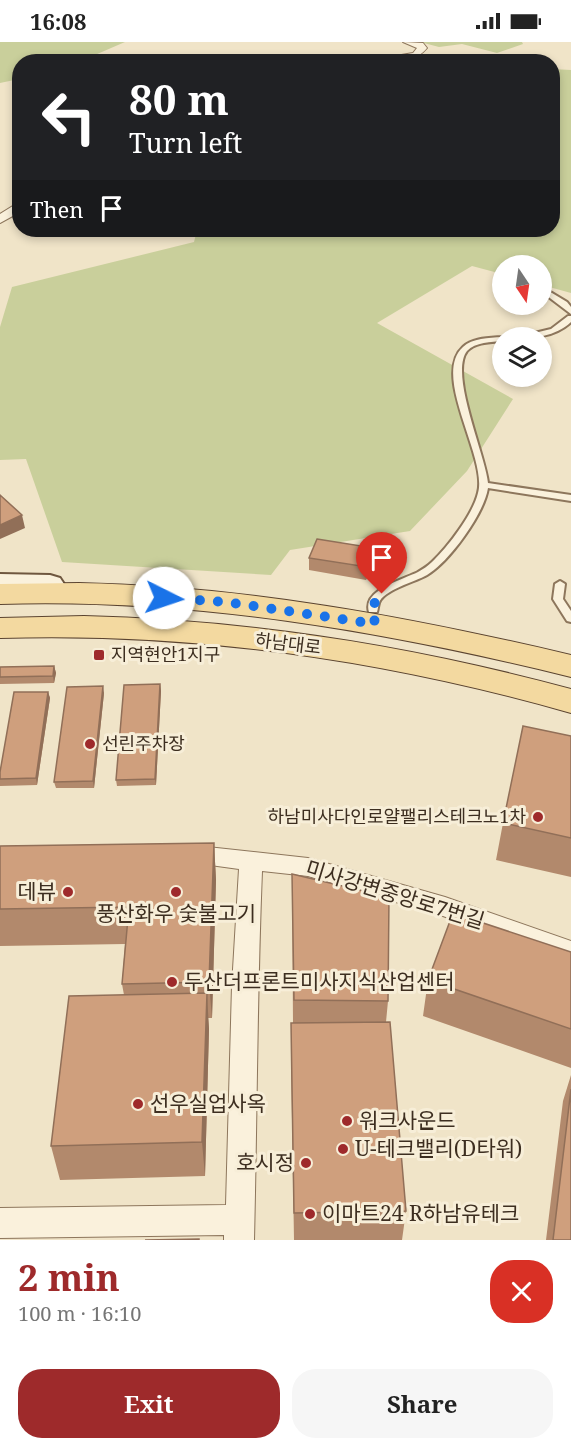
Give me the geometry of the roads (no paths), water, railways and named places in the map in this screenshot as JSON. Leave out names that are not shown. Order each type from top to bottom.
[{"type":"main road","name":"하남대로","points":[[0,594],[102,593],[373,612],[459,639],[571,666]]},
{"type":"main road","name":"하남대로","points":[[0,628],[95,627],[218,635],[318,648],[449,670],[571,701]]},
{"type":"street","points":[[408,42],[420,45],[422,48],[417,54]]},
{"type":"street","points":[[0,583],[57,585],[102,593]]},
{"type":"street","name":"미사강변중앙로7번길","points":[[169,852],[308,867],[445,907],[571,952]]},
{"type":"street","points":[[0,1222],[239,1230],[244,1106],[245,986],[251,861]]},
{"type":"lane","points":[[552,296],[571,312]]},
{"type":"lane","points":[[552,330],[571,318]]},
{"type":"lane","points":[[373,612],[376,598],[425,573],[458,539],[476,508],[484,485],[477,450],[463,411],[458,364],[462,351],[478,343],[492,341]]},
{"type":"lane","points":[[484,485],[571,498]]},
{"type":"lane","points":[[560,584],[558,599],[571,619]]},
{"type":"place","name":"지역현안1지구","points":[[99,655]]},
{"type":"place","name":"선린주차장","points":[[90,744]]},
{"type":"place","name":"하남미사다인로얄팰리스테크노1차","points":[[538,817]]},
{"type":"place","name":"데뷰","points":[[68,892]]},
{"type":"place","name":"풍산화우 숯불고기","points":[[176,892]]},
{"type":"place","name":"두산더프론트미사지식산업센터","points":[[172,982]]},
{"type":"place","name":"선우실업사옥","points":[[138,1104]]},
{"type":"place","name":"워크사운드","points":[[347,1121]]},
{"type":"place","name":"U-테크밸리(D타워)","points":[[343,1149]]},
{"type":"place","name":"호시정","points":[[306,1163]]},
{"type":"place","name":"이마트24 R하남유테크","points":[[310,1214]]}]
